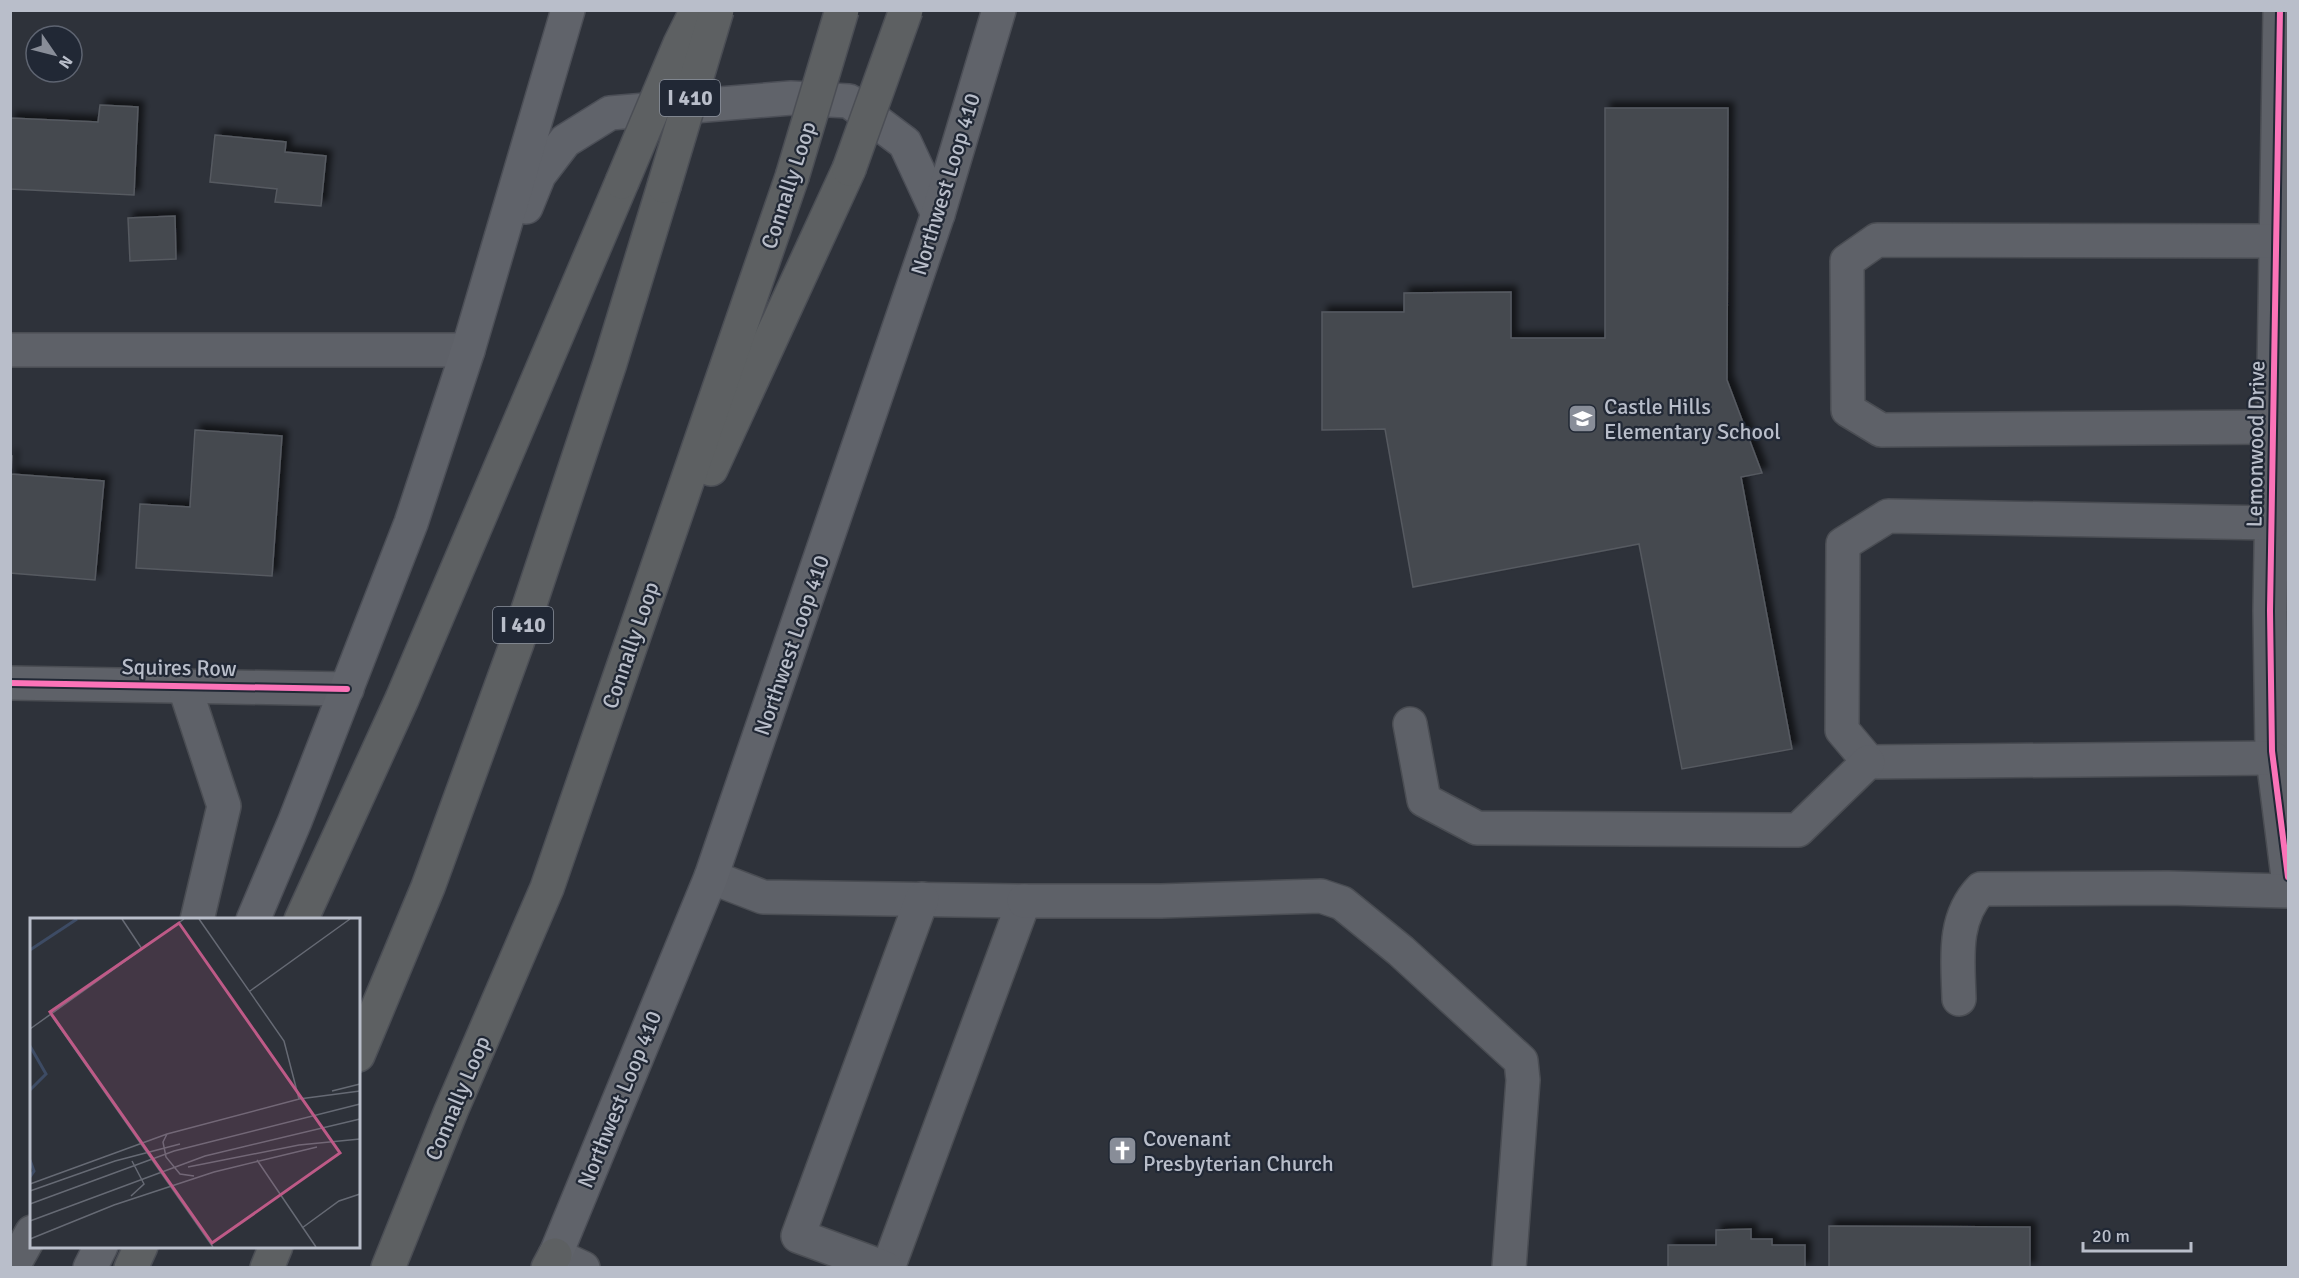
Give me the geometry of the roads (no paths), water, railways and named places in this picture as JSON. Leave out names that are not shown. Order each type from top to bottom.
[{"type":"highway","points":[[302,918],[402,699],[680,44],[697,10]]},
{"type":"highway","name":"I 410","points":[[360,1050],[428,887],[517,643],[610,363],[717,10]]},
{"type":"highway","name":"Connally Loop","points":[[388,1268],[451,1111],[547,888],[792,177],[842,10]]},
{"type":"highway","points":[[630,645],[849,169],[906,10]]},
{"type":"highway","points":[[130,1268],[140,1248]]},
{"type":"highway","points":[[267,1268],[275,1248]]},
{"type":"main road","points":[[254,918],[347,689],[411,523],[468,350],[568,10]]},
{"type":"main road","name":"Northwest Loop 410","points":[[559,1264],[711,877],[938,214],[999,10]]},
{"type":"main road","points":[[468,350],[539,175],[565,141],[610,113],[791,98],[849,101],[905,143],[938,214]]},
{"type":"main road","points":[[90,1268],[101,1248]]},
{"type":"street","name":"Lemonwood Drive","points":[[2280,10],[2283,133],[2276,241],[2270,611],[2273,758],[2289,877]]},
{"type":"street","points":[[2273,427],[1881,430],[1848,410],[1847,261],[1877,240],[2276,241]]},
{"type":"street","points":[[10,350],[468,350]]},
{"type":"street","points":[[1868,762],[1842,730],[1843,544],[1888,516],[2271,523]]},
{"type":"street","name":"Squires Row","points":[[10,683],[347,689]]},
{"type":"street","points":[[184,686],[224,806],[197,918]]},
{"type":"street","points":[[1410,724],[1424,800],[1476,828],[1798,830],[1868,762],[2273,758]]},
{"type":"street","points":[[711,877],[763,897],[1161,901],[1321,896],[1342,903],[1401,951],[1521,1061],[1523,1080],[1509,1268]]},
{"type":"street","points":[[1959,999],[1958,938],[1965,911],[1971,899],[1981,889],[2168,888],[2289,891]]},
{"type":"street","points":[[922,899],[798,1236],[886,1268],[1024,901]]},
{"type":"street","points":[[12,1268],[30,1236]]},
{"type":"place","name":"Castle Hills Elementary School","points":[[1583,419]]},
{"type":"place","name":"Covenant Presbyterian Church","points":[[1122,1151]]}]
